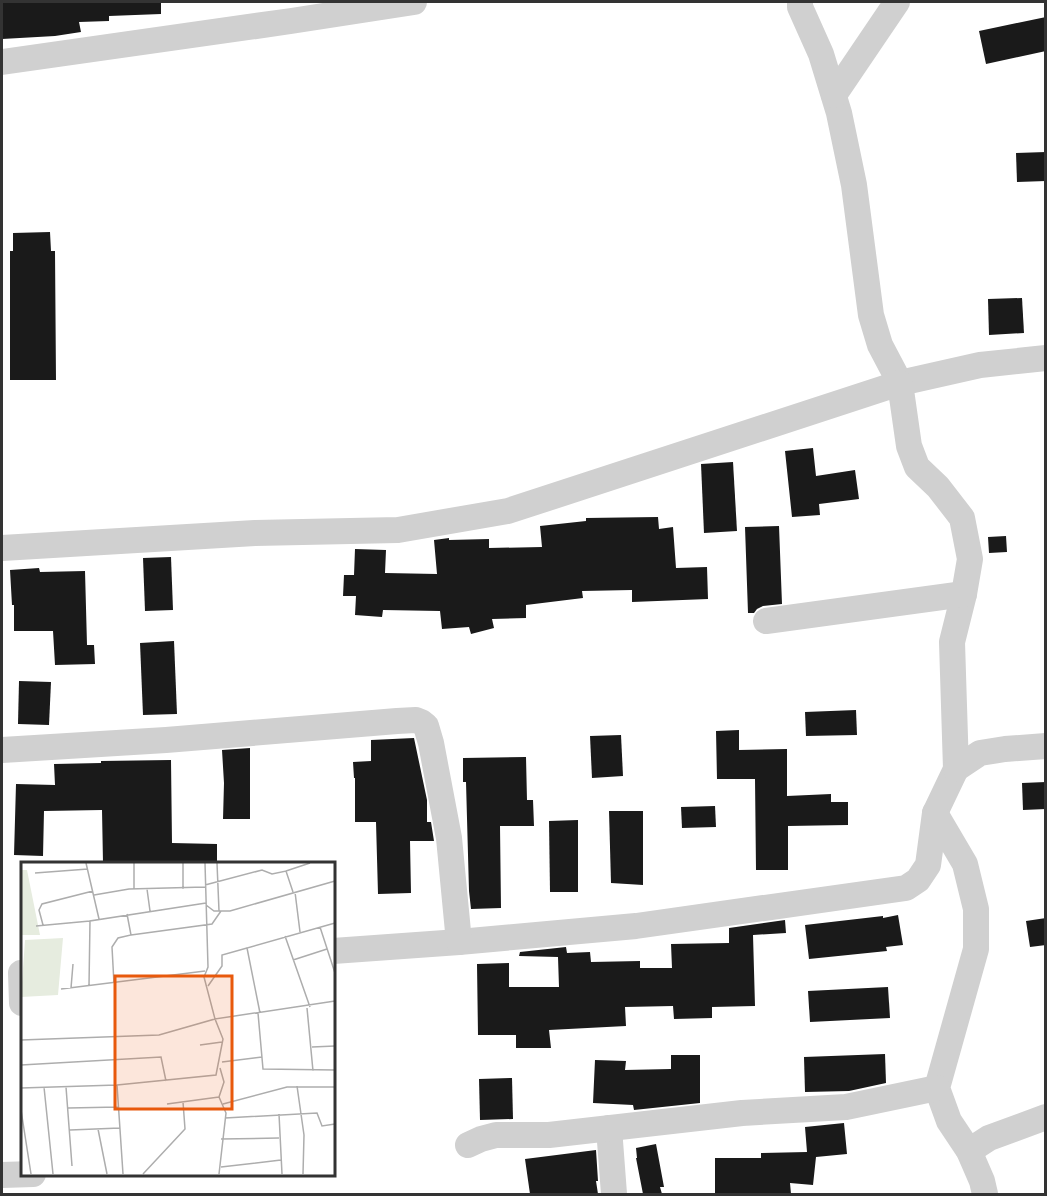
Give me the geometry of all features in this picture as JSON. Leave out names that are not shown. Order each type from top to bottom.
[{"type":"street","points":[[2,62],[414,2]]},
{"type":"street","points":[[834,95],[897,2]]},
{"type":"street","points":[[334,951],[636,926],[906,888],[918,880],[928,865],[935,813],[956,770],[952,642],[970,559],[962,518],[938,487],[917,467],[909,446],[900,383],[880,345],[871,315],[854,185],[839,113],[820,54],[797,3]]},
{"type":"street","points":[[2,548],[255,533],[398,530],[508,511],[900,383],[980,365],[1046,358]]},
{"type":"street","points":[[766,621],[964,594]]},
{"type":"street","points":[[2,750],[166,740],[398,721],[422,722],[426,726],[431,743],[449,838],[459,942]]},
{"type":"street","points":[[956,770],[980,753],[1046,746]]},
{"type":"street","points":[[935,813],[965,864],[976,909],[976,950],[937,1088],[949,1121],[969,1151],[985,1194]]},
{"type":"street","points":[[15,973],[21,998]]},
{"type":"street","points":[[468,1145],[481,1138],[496,1135],[549,1135],[742,1113],[846,1107],[937,1088]]},
{"type":"street","points":[[969,1151],[989,1138],[1046,1117]]},
{"type":"street","points":[[609,1128],[614,1194]]},
{"type":"street","points":[[2,1175],[33,1181]]},
{"type":"building","points":[[2,2],[161,2],[161,14],[109,16],[109,21],[79,22],[81,32],[2,39]]},
{"type":"building","points":[[1046,17],[1046,51],[986,64],[979,31]]},
{"type":"building","points":[[1046,152],[1046,181],[1017,182],[1016,153]]},
{"type":"building","points":[[50,232],[51,251],[55,251],[56,380],[10,380],[10,251],[13,251],[13,233]]},
{"type":"building","points":[[1022,298],[1024,333],[989,335],[988,299]]},
{"type":"building","points":[[813,448],[816,476],[855,470],[859,499],[819,504],[820,515],[792,517],[785,451]]},
{"type":"building","points":[[733,462],[737,531],[704,533],[701,464]]},
{"type":"building","points":[[658,517],[659,529],[673,527],[676,568],[707,567],[708,599],[632,602],[632,590],[582,591],[583,598],[526,605],[526,618],[492,619],[494,628],[471,634],[469,627],[442,629],[440,611],[383,610],[382,617],[355,615],[356,596],[343,596],[344,575],[354,575],[355,549],[386,550],[385,573],[437,574],[434,540],[489,539],[489,548],[542,547],[540,526],[586,521],[586,518]]},
{"type":"building","points":[[779,526],[782,604],[763,606],[754,613],[748,613],[745,527]]},
{"type":"building","points":[[1006,536],[1007,552],[989,553],[988,537]]},
{"type":"building","points":[[171,557],[173,610],[145,611],[143,558]]},
{"type":"building","points":[[39,568],[40,572],[85,571],[87,645],[94,645],[95,664],[55,665],[53,631],[14,631],[10,570]]},
{"type":"building","points":[[174,641],[177,714],[143,715],[140,643]]},
{"type":"building","points":[[19,681],[51,682],[49,725],[18,724]]},
{"type":"building","points":[[856,710],[857,735],[806,736],[805,712]]},
{"type":"building","points":[[739,730],[739,750],[787,749],[787,796],[831,794],[831,802],[848,802],[848,825],[788,826],[788,870],[756,870],[755,779],[717,779],[716,731]]},
{"type":"building","points":[[621,735],[623,776],[592,778],[590,736]]},
{"type":"building","points":[[414,738],[427,800],[427,822],[431,822],[434,841],[410,841],[411,893],[378,894],[376,822],[355,822],[353,762],[371,761],[371,740]]},
{"type":"building","points":[[250,748],[250,819],[223,819],[222,750]]},
{"type":"building","points":[[526,757],[527,800],[533,800],[534,826],[500,826],[501,908],[471,909],[463,758]]},
{"type":"building","points":[[171,760],[172,843],[217,844],[217,862],[103,862],[102,810],[44,811],[43,856],[14,855],[16,784],[55,785],[54,764],[101,763],[101,761]]},
{"type":"building","points":[[1046,782],[1046,809],[1023,810],[1022,783]]},
{"type":"building","points":[[715,806],[716,827],[682,828],[681,807]]},
{"type":"building","points":[[609,811],[643,811],[643,885],[611,883]]},
{"type":"building","points":[[578,820],[578,892],[550,892],[549,821]]},
{"type":"building","points":[[898,915],[903,945],[886,947],[887,951],[809,959],[805,925]]},
{"type":"building","points":[[1046,918],[1046,945],[1030,947],[1026,921]]},
{"type":"building","points":[[785,920],[786,933],[753,935],[755,1006],[712,1007],[712,1018],[674,1019],[673,1006],[625,1007],[626,1026],[549,1030],[551,1048],[516,1048],[516,1035],[478,1035],[477,964],[509,963],[509,987],[559,987],[558,957],[519,956],[520,952],[566,947],[567,953],[590,952],[591,962],[640,961],[640,968],[672,968],[671,944],[729,943],[729,928]]},
{"type":"building","points":[[888,987],[890,1018],[810,1022],[808,991]]},
{"type":"building","points":[[885,1054],[886,1083],[849,1091],[805,1092],[804,1057]]},
{"type":"building","points":[[671,1055],[700,1055],[700,1103],[634,1110],[633,1105],[593,1103],[595,1060],[626,1061],[625,1070],[671,1069]]},
{"type":"building","points":[[512,1078],[513,1119],[480,1120],[479,1079]]},
{"type":"building","points":[[844,1123],[847,1154],[816,1157],[813,1185],[790,1183],[791,1194],[715,1194],[715,1158],[761,1158],[761,1153],[807,1152],[805,1127]]},
{"type":"building","points":[[656,1144],[664,1187],[660,1187],[662,1194],[643,1194],[636,1148]]},
{"type":"building","points":[[596,1150],[598,1194],[530,1194],[525,1159]]}]
